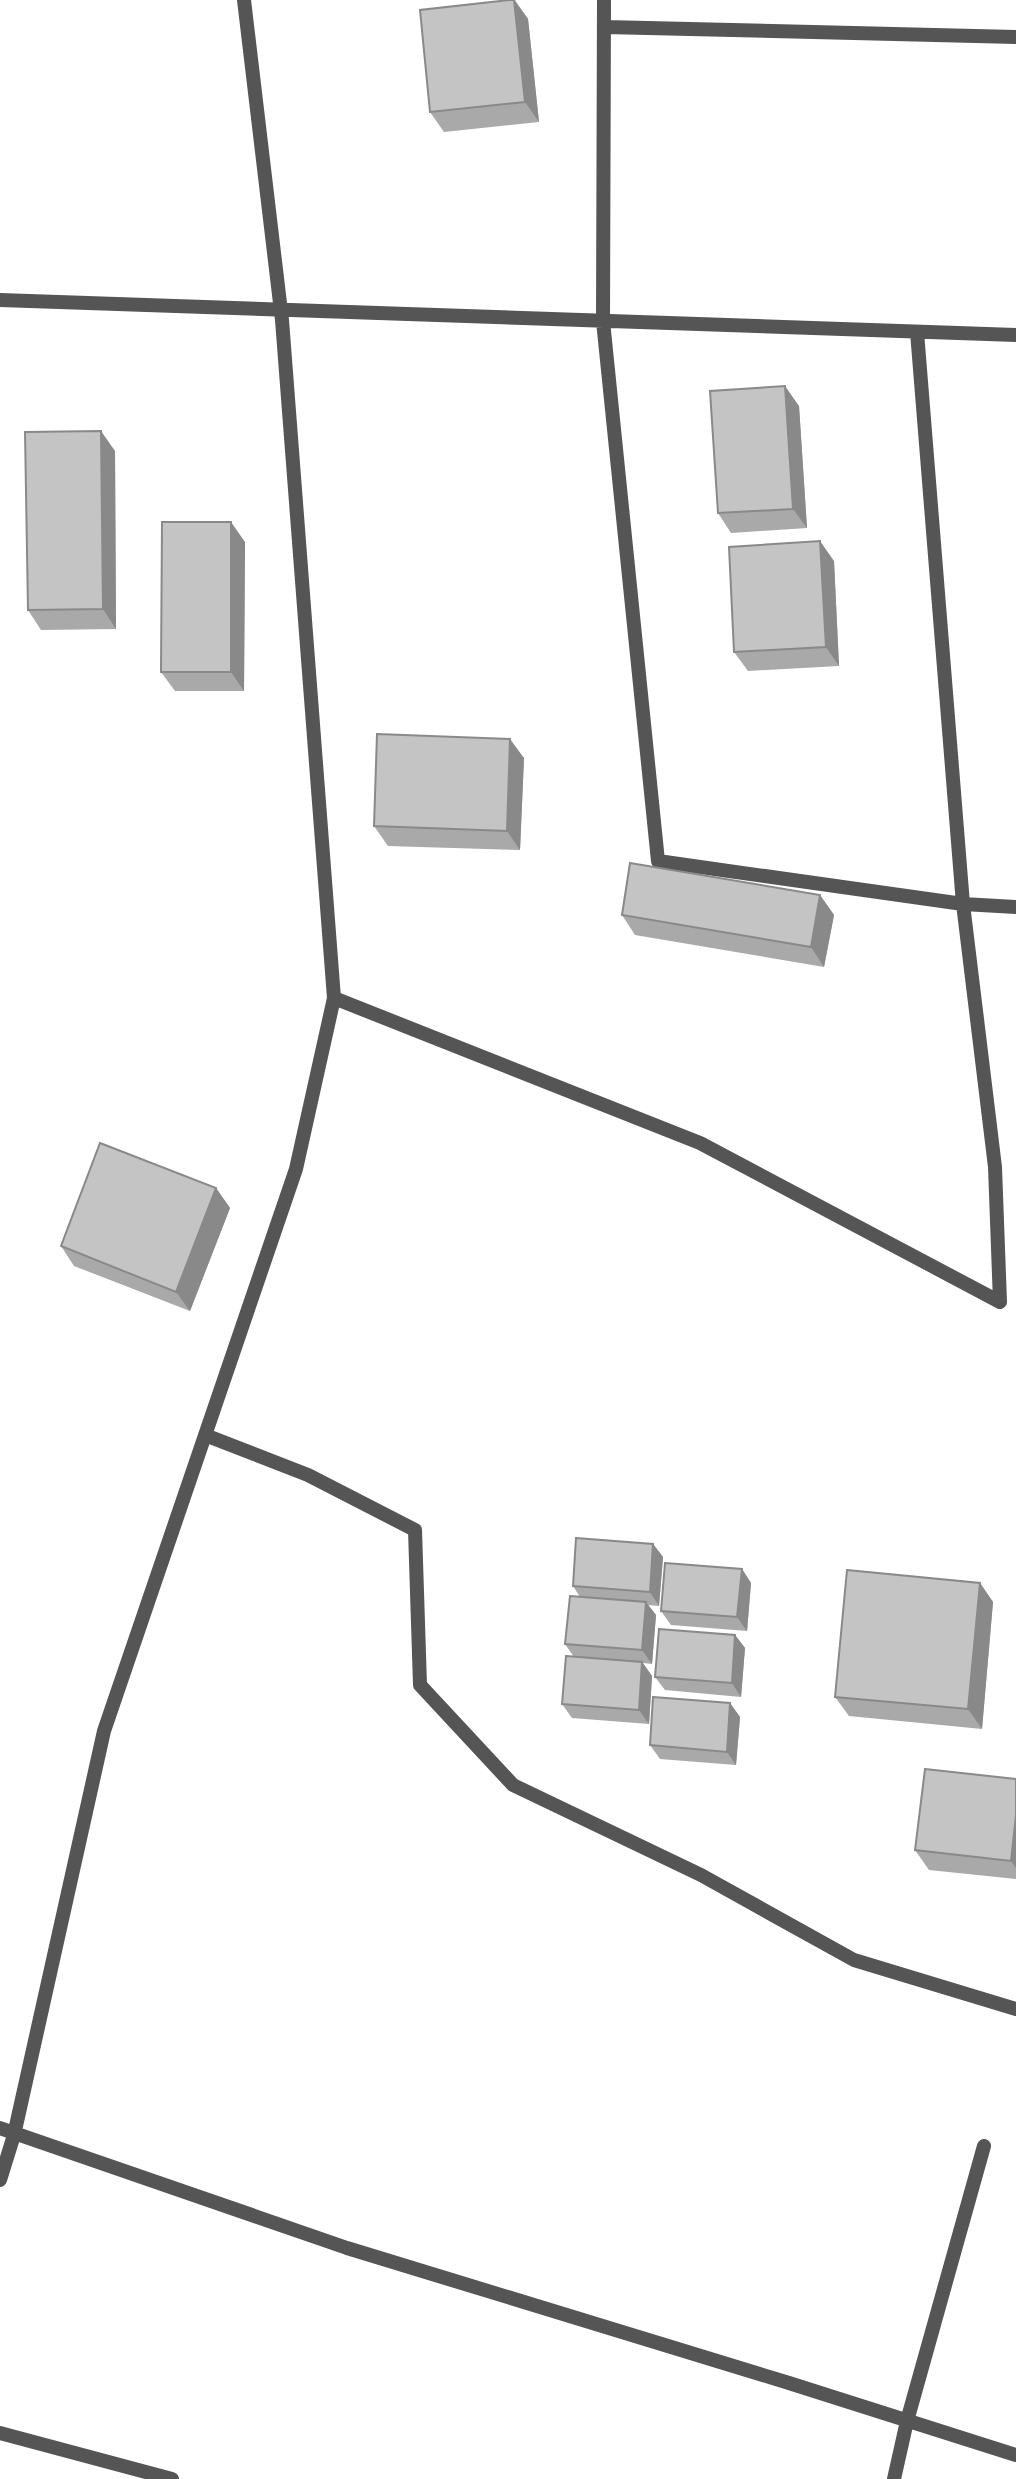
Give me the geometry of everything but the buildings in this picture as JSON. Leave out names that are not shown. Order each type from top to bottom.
[{"type":"street","points":[[0,2180],[7,2131],[104,1731],[296,1169],[334,998],[280,310],[244,0]]},
{"type":"street","points":[[604,0],[603,321],[658,861],[963,904],[1016,907]]},
{"type":"street","points":[[605,27],[1016,37]]},
{"type":"street","points":[[0,300],[1016,335]]},
{"type":"street","points":[[334,998],[700,1143],[1000,1302],[995,1167],[963,904],[917,332]]},
{"type":"street","points":[[205,1435],[309,1475],[415,1530],[421,1685],[513,1785],[701,1875],[854,1960],[1016,2009]]},
{"type":"street","points":[[7,2131],[347,2248],[1016,2455]]},
{"type":"street","points":[[894,2479],[907,2421],[984,2146]]},
{"type":"street","points":[[0,2433],[172,2479]]}]
